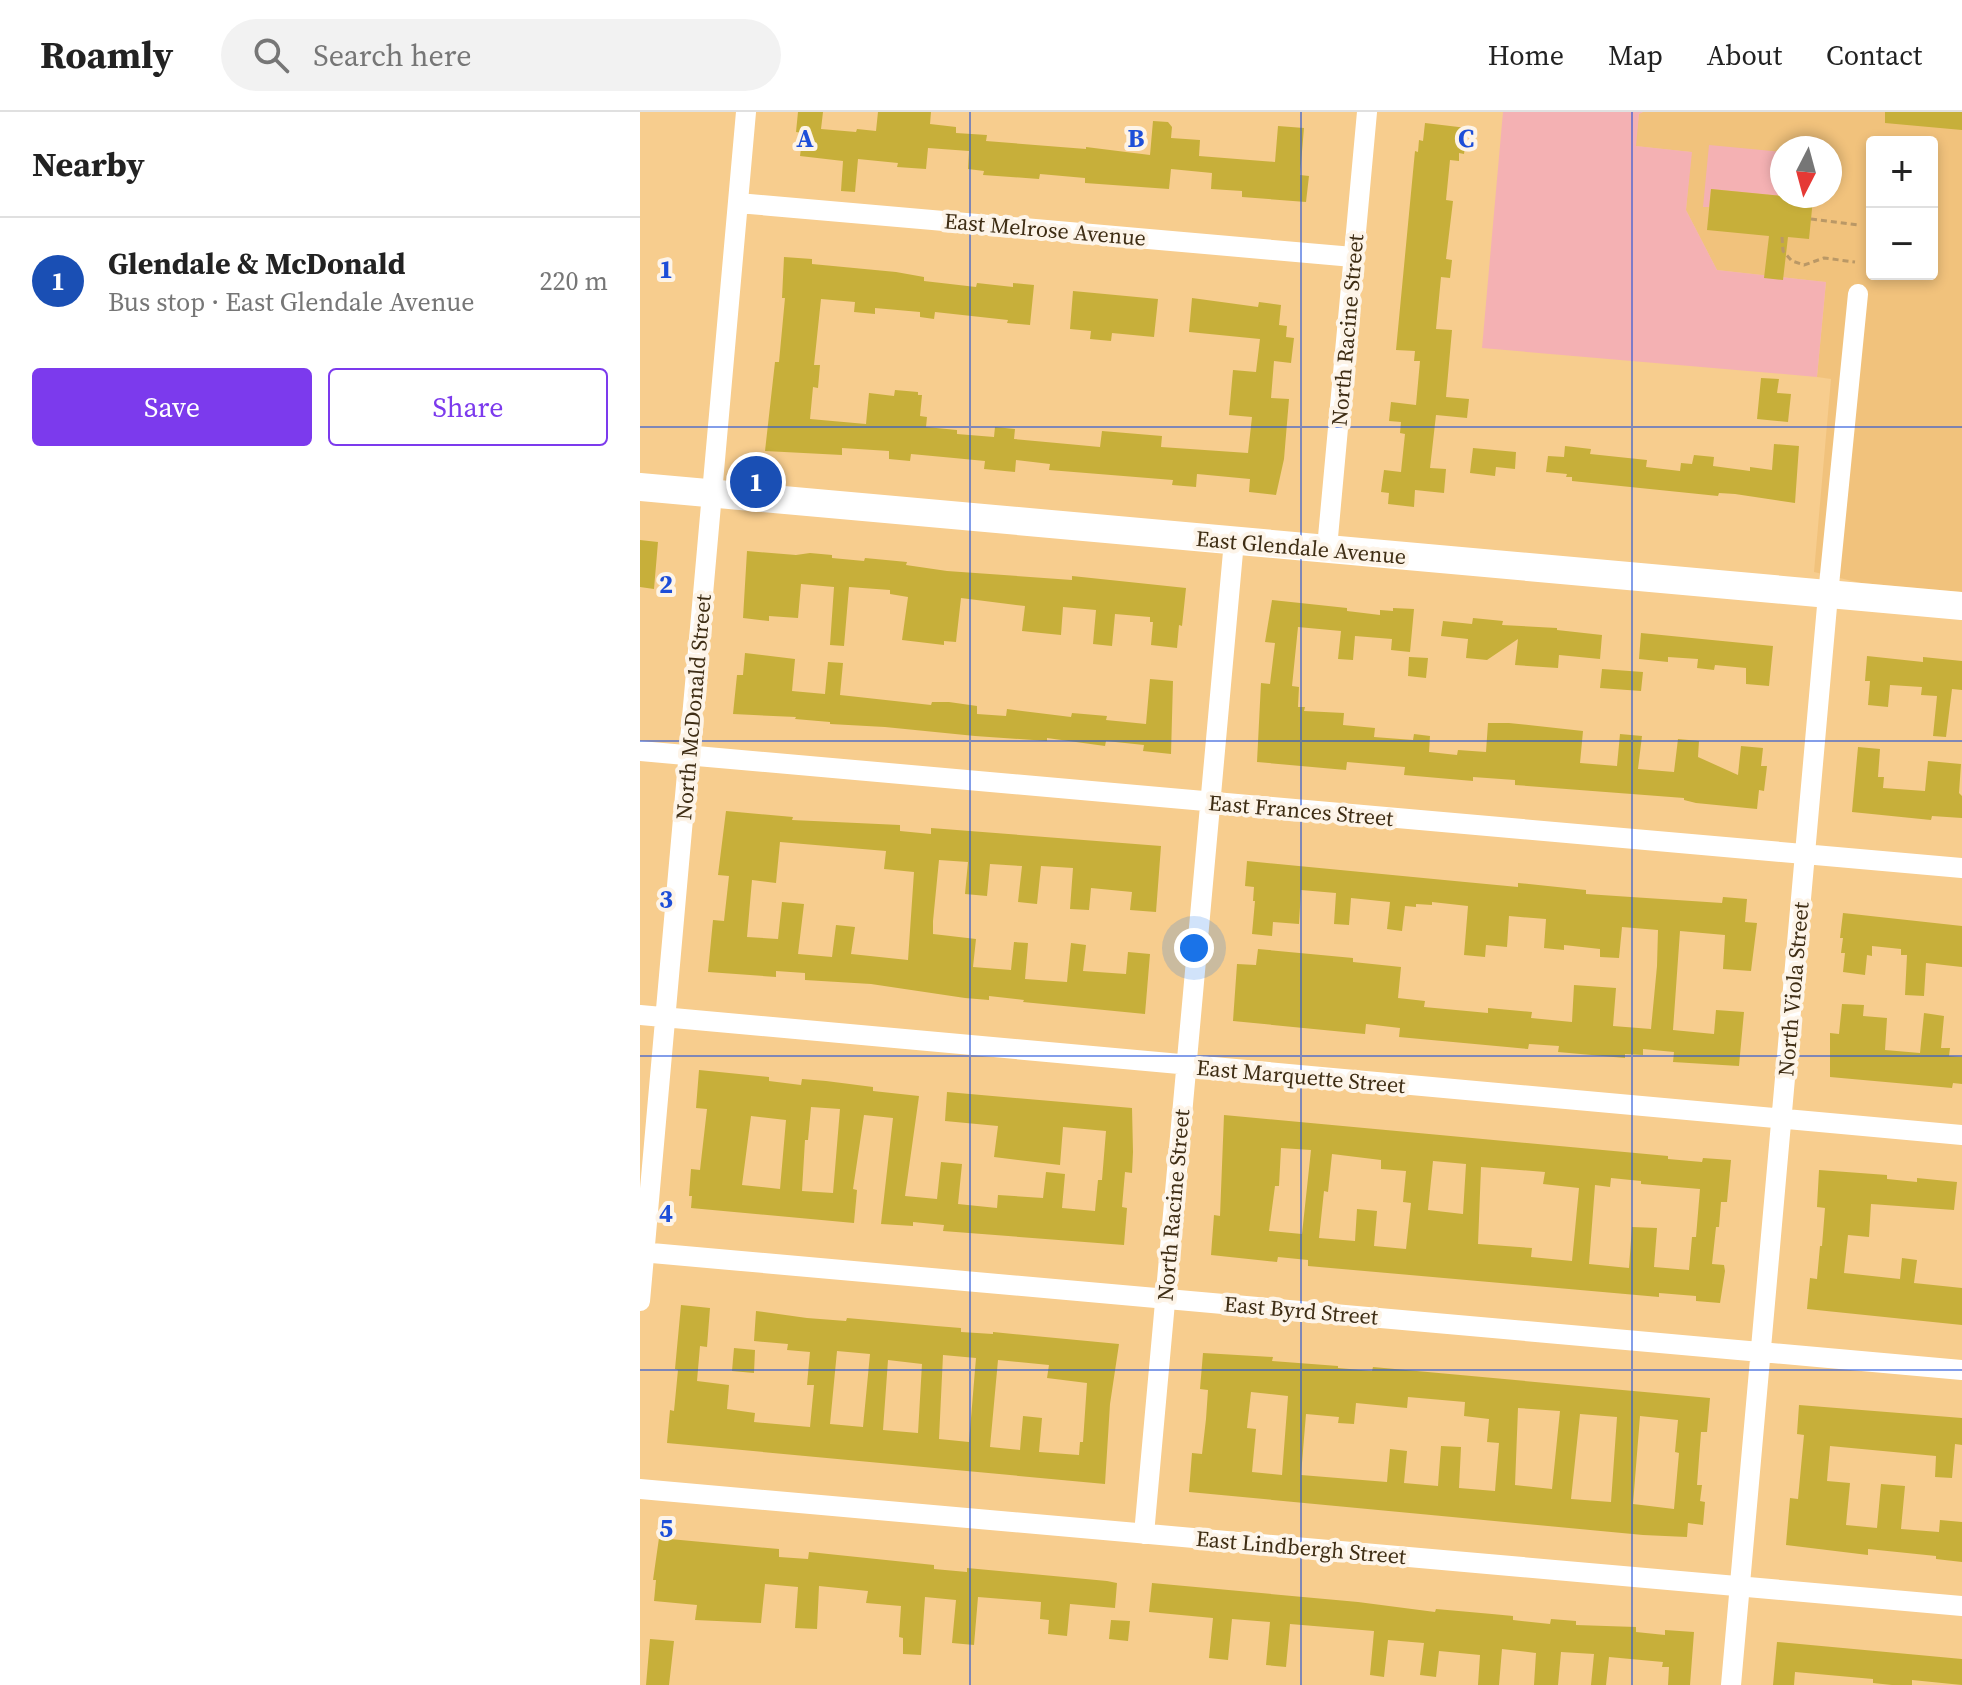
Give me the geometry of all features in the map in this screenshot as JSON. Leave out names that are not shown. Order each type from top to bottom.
[{"type":"street","name":"North McDonald Street","points":[[640,1301],[746,112]]},
{"type":"street","name":"North Racine Street","points":[[1327,548],[1367,112]]},
{"type":"street","name":"East Melrose Avenue","points":[[738,203],[1353,257]]},
{"type":"street","name":"North Viola Street","points":[[1731,1685],[1828,595],[1858,294]]},
{"type":"street","name":"East Glendale Avenue","points":[[640,487],[1962,606]]},
{"type":"street","name":"North Racine Street","points":[[1144,1534],[1234,541]]},
{"type":"street","name":"East Frances Street","points":[[640,751],[1962,868]]},
{"type":"street","name":"East Marquette Street","points":[[640,1015],[1962,1135]]},
{"type":"street","name":"East Byrd Street","points":[[642,1252],[1962,1370]]},
{"type":"street","name":"East Lindbergh Street","points":[[640,1489],[1962,1606]]},
{"type":"path","points":[[1811,219],[1858,225]]},
{"type":"path","points":[[1782,237],[1783,251],[1792,261],[1804,265],[1824,258],[1855,262]]},
{"type":"shaded area","points":[[1503,112],[1643,112],[1639,114],[1636,146],[1692,152],[1686,210],[1717,270],[1826,282],[1817,377],[1482,348]]},
{"type":"shaded area","points":[[1643,112],[1962,112],[1962,592],[1861,583],[1814,572],[1831,379],[1817,377],[1826,282],[1717,270],[1686,210],[1691,152],[1635,146],[1639,114]]},
{"type":"shaded area","points":[[1709,145],[1770,151],[1770,195],[1711,189],[1709,207],[1703,207]]},
{"type":"building","points":[[798,112],[823,112],[821,129],[856,132],[857,129],[876,131],[878,112],[931,112],[930,124],[956,127],[956,133],[987,135],[986,141],[1086,147],[1150,155],[1153,121],[1168,122],[1172,127],[1171,138],[1200,140],[1199,156],[1275,162],[1278,126],[1304,128],[1300,175],[1309,176],[1306,202],[1242,197],[1242,191],[1211,189],[1212,173],[1171,169],[1169,189],[1085,183],[1085,178],[1040,174],[1039,179],[983,175],[984,171],[968,169],[969,151],[928,148],[926,169],[858,159],[855,192],[841,191],[843,161],[800,156],[803,133],[796,132]]},
{"type":"building","points":[[1885,112],[1962,112],[1962,130],[1885,123]]},
{"type":"building","points":[[1425,123],[1467,128],[1464,154],[1459,153],[1459,161],[1450,160],[1446,200],[1453,201],[1446,259],[1452,260],[1450,278],[1441,277],[1436,329],[1452,330],[1446,397],[1469,399],[1467,418],[1436,415],[1430,468],[1446,469],[1444,493],[1415,490],[1414,507],[1388,504],[1389,493],[1381,492],[1384,470],[1401,472],[1405,434],[1400,433],[1401,422],[1389,421],[1391,402],[1416,405],[1420,361],[1414,361],[1415,351],[1396,350],[1415,151],[1418,152],[1419,140],[1423,141]]},
{"type":"building","points":[[1711,189],[1770,195],[1770,208],[1812,208],[1809,239],[1788,237],[1783,280],[1764,278],[1769,236],[1707,230]]},
{"type":"building","points":[[784,257],[812,259],[812,264],[896,272],[924,277],[924,281],[976,287],[977,283],[1013,287],[1013,283],[1034,285],[1030,325],[935,312],[934,319],[920,317],[920,312],[875,308],[875,314],[854,312],[855,302],[821,299],[814,365],[820,365],[818,388],[813,387],[810,419],[866,424],[869,393],[894,396],[895,390],[918,392],[922,395],[920,416],[927,417],[926,427],[957,430],[957,434],[994,437],[995,427],[1015,429],[1014,439],[1100,447],[1102,431],[1162,436],[1161,447],[1248,453],[1252,417],[1229,415],[1233,370],[1256,372],[1260,339],[1189,332],[1192,298],[1258,307],[1259,302],[1281,305],[1279,325],[1287,326],[1286,337],[1294,338],[1291,363],[1274,361],[1271,398],[1289,399],[1284,459],[1276,495],[1249,492],[1250,479],[1197,474],[1196,487],[1172,485],[1173,480],[1049,470],[1050,464],[1016,460],[1015,472],[984,469],[985,461],[911,454],[910,461],[889,459],[889,451],[842,448],[842,455],[765,451],[775,362],[779,362],[785,298],[782,298]]},
{"type":"building","points":[[1073,291],[1158,299],[1154,337],[1112,333],[1111,341],[1090,339],[1091,331],[1070,329]]},
{"type":"building","points":[[1761,378],[1779,379],[1777,393],[1791,394],[1788,422],[1757,419]]},
{"type":"building","points":[[1774,444],[1799,446],[1795,503],[1735,494],[1719,493],[1718,496],[1572,481],[1572,477],[1566,477],[1567,474],[1546,472],[1548,456],[1564,457],[1565,446],[1591,449],[1590,454],[1647,460],[1646,467],[1680,471],[1681,463],[1692,464],[1694,455],[1714,457],[1713,466],[1750,471],[1750,467],[1772,470]]},
{"type":"building","points":[[1473,448],[1516,452],[1515,469],[1496,467],[1495,476],[1470,473]]},
{"type":"building","points":[[640,540],[658,542],[654,589],[640,587]]},
{"type":"building","points":[[747,551],[796,555],[810,553],[864,561],[865,558],[907,562],[906,565],[947,571],[1072,580],[1072,576],[1186,588],[1182,626],[1179,625],[1177,648],[1151,645],[1153,622],[1150,622],[1150,617],[1115,614],[1112,646],[1093,644],[1096,610],[1063,607],[1061,635],[1022,631],[1025,606],[961,598],[956,642],[944,641],[944,645],[902,640],[908,597],[890,594],[890,590],[849,587],[844,646],[830,645],[834,587],[801,584],[798,618],[769,616],[769,621],[743,618]]},
{"type":"building","points":[[1272,600],[1380,615],[1380,610],[1414,609],[1410,652],[1391,650],[1392,639],[1355,636],[1353,660],[1338,659],[1341,631],[1298,627],[1292,686],[1299,687],[1298,707],[1305,707],[1304,711],[1344,713],[1343,725],[1375,728],[1374,737],[1413,740],[1414,734],[1430,736],[1429,752],[1457,755],[1458,750],[1486,752],[1488,723],[1583,731],[1580,763],[1617,766],[1620,734],[1642,736],[1638,769],[1674,772],[1678,739],[1699,741],[1698,757],[1738,775],[1741,746],[1763,748],[1761,766],[1767,766],[1764,791],[1759,790],[1757,809],[1696,803],[1684,798],[1515,785],[1515,780],[1473,777],[1473,781],[1404,775],[1405,767],[1347,762],[1346,770],[1257,762],[1261,683],[1270,684],[1275,643],[1265,642]]},
{"type":"building","points":[[1473,618],[1503,621],[1502,625],[1557,628],[1602,635],[1600,659],[1559,655],[1558,668],[1515,665],[1518,639],[1487,660],[1466,658],[1468,639],[1441,636],[1443,621],[1472,624]]},
{"type":"building","points":[[1641,633],[1773,646],[1769,686],[1746,684],[1746,668],[1715,665],[1714,670],[1697,668],[1698,659],[1668,657],[1668,662],[1639,659]]},
{"type":"building","points":[[745,653],[795,659],[792,691],[825,694],[828,662],[843,663],[840,695],[931,705],[932,702],[949,702],[977,706],[977,714],[1006,716],[1007,709],[1071,717],[1072,713],[1107,716],[1106,720],[1146,724],[1150,679],[1173,681],[1171,754],[1143,751],[1144,745],[1106,741],[1105,746],[1047,738],[1047,741],[975,736],[830,724],[796,717],[733,714],[737,675],[743,675]]},
{"type":"building","points":[[1867,656],[1923,662],[1923,657],[1962,661],[1962,690],[1952,689],[1946,737],[1933,736],[1937,696],[1921,695],[1922,687],[1890,685],[1888,707],[1868,705],[1870,681],[1865,681]]},
{"type":"building","points":[[1409,657],[1428,658],[1426,678],[1408,676]]},
{"type":"building","points":[[1602,669],[1643,672],[1641,691],[1600,688]]},
{"type":"building","points":[[1858,747],[1880,749],[1878,777],[1884,777],[1883,788],[1925,791],[1928,761],[1961,764],[1959,793],[1962,796],[1962,818],[1932,816],[1931,820],[1852,812]]},
{"type":"building","points":[[726,811],[793,817],[792,820],[900,825],[900,831],[931,834],[931,828],[1161,846],[1156,912],[1130,910],[1132,892],[1091,888],[1089,910],[1070,909],[1073,868],[1041,866],[1037,904],[1018,902],[1022,866],[990,864],[987,896],[965,894],[968,862],[939,860],[933,921],[933,934],[976,939],[973,967],[1011,970],[1014,942],[1028,943],[1025,979],[1067,982],[1071,943],[1086,945],[1083,971],[1126,974],[1128,952],[1150,954],[1145,1014],[989,996],[989,1000],[965,998],[871,984],[805,980],[805,973],[776,971],[776,977],[708,972],[713,920],[724,921],[729,876],[718,875]],"holes":[[[780,842],[886,851],[884,869],[914,872],[908,960],[851,954],[855,927],[836,925],[832,957],[798,954],[804,904],[782,902],[778,939],[747,937],[752,880],[776,883]]]},
{"type":"building","points":[[1247,861],[1518,887],[1518,883],[1586,890],[1586,894],[1722,903],[1723,897],[1747,899],[1745,922],[1757,923],[1751,971],[1723,969],[1725,935],[1680,931],[1673,1030],[1714,1034],[1716,1010],[1744,1012],[1739,1066],[1673,1062],[1674,1052],[1643,1049],[1643,1055],[1625,1054],[1625,1058],[1558,1052],[1559,1046],[1529,1044],[1528,1049],[1399,1037],[1400,1028],[1366,1024],[1365,1034],[1233,1021],[1237,964],[1256,965],[1258,949],[1353,958],[1353,962],[1401,967],[1398,998],[1425,1001],[1424,1007],[1488,1013],[1488,1008],[1532,1012],[1531,1018],[1572,1022],[1574,985],[1616,988],[1613,1026],[1651,1029],[1657,966],[1658,930],[1622,927],[1619,958],[1600,957],[1600,949],[1564,945],[1564,950],[1544,948],[1546,919],[1509,916],[1507,947],[1486,945],[1485,957],[1464,955],[1468,906],[1432,902],[1432,905],[1405,906],[1402,931],[1387,929],[1390,902],[1351,898],[1349,925],[1334,924],[1336,893],[1301,890],[1299,924],[1273,922],[1272,936],[1252,934],[1255,901],[1254,887],[1245,886]]},
{"type":"building","points":[[1843,913],[1962,926],[1962,967],[1926,963],[1924,996],[1905,995],[1907,955],[1901,955],[1901,949],[1872,946],[1872,956],[1867,955],[1865,975],[1843,972],[1845,953],[1841,953],[1843,938],[1840,938]]},
{"type":"building","points":[[1842,1004],[1864,1005],[1863,1016],[1887,1018],[1885,1050],[1920,1053],[1924,1013],[1944,1016],[1941,1048],[1950,1048],[1949,1056],[1962,1057],[1962,1084],[1953,1083],[1952,1088],[1830,1077],[1830,1033],[1839,1034]]},
{"type":"building","points":[[699,1070],[769,1077],[769,1081],[801,1085],[802,1079],[826,1081],[919,1096],[905,1196],[937,1199],[941,1162],[962,1164],[958,1204],[997,1208],[998,1195],[1043,1198],[1046,1172],[1065,1174],[1062,1208],[1095,1211],[1098,1180],[1102,1180],[1106,1131],[1063,1127],[1060,1165],[994,1157],[998,1126],[945,1121],[947,1092],[1132,1108],[1132,1173],[1125,1172],[1122,1207],[1127,1208],[1124,1245],[943,1231],[944,1225],[913,1222],[913,1226],[881,1224],[893,1118],[864,1115],[853,1189],[857,1190],[854,1223],[691,1208],[691,1169],[700,1170],[707,1109],[696,1108]],"holes":[[[811,1107],[840,1109],[833,1193],[802,1191],[805,1140],[808,1140]],[[751,1116],[786,1120],[780,1189],[742,1185]]]},
{"type":"building","points":[[1224,1115],[1668,1156],[1668,1159],[1702,1162],[1703,1158],[1731,1160],[1727,1202],[1721,1202],[1712,1264],[1724,1265],[1720,1303],[1696,1301],[1696,1296],[1659,1293],[1659,1297],[1308,1266],[1308,1260],[1278,1257],[1277,1262],[1211,1255],[1214,1215],[1220,1216]],"holes":[[[1281,1148],[1311,1150],[1302,1234],[1269,1231],[1275,1186],[1279,1186]],[[1332,1154],[1381,1160],[1381,1169],[1406,1171],[1403,1202],[1411,1203],[1406,1249],[1374,1246],[1377,1211],[1357,1209],[1355,1241],[1319,1238],[1324,1191],[1328,1192]],[[1433,1161],[1466,1164],[1463,1214],[1428,1210]],[[1481,1167],[1545,1172],[1543,1184],[1579,1188],[1572,1261],[1531,1257],[1532,1248],[1478,1244]],[[1611,1178],[1700,1189],[1696,1237],[1692,1237],[1689,1270],[1654,1267],[1657,1228],[1632,1227],[1629,1268],[1589,1264],[1595,1185],[1610,1187]]]},
{"type":"building","points":[[1819,1170],[1887,1175],[1887,1179],[1917,1182],[1917,1178],[1957,1182],[1954,1210],[1871,1204],[1869,1237],[1848,1235],[1844,1273],[1900,1279],[1902,1258],[1917,1260],[1914,1283],[1962,1288],[1962,1325],[1807,1309],[1810,1278],[1817,1279],[1822,1246],[1825,1208],[1817,1207]]},
{"type":"building","points":[[681,1305],[710,1308],[707,1347],[700,1346],[697,1381],[729,1385],[727,1409],[755,1413],[754,1422],[810,1427],[814,1385],[807,1385],[810,1352],[787,1350],[788,1344],[754,1341],[756,1311],[1119,1344],[1110,1404],[1105,1484],[667,1443],[670,1410],[674,1411],[678,1370],[675,1369]],"holes":[[[837,1351],[870,1354],[863,1427],[830,1424]],[[943,1355],[976,1358],[969,1442],[939,1439]],[[888,1360],[922,1364],[918,1433],[883,1430]],[[998,1360],[1049,1365],[1047,1378],[1087,1383],[1083,1442],[1080,1442],[1079,1455],[1039,1452],[1042,1418],[1023,1416],[1020,1450],[990,1447]]]},
{"type":"building","points":[[734,1348],[755,1350],[754,1373],[732,1371]]},
{"type":"building","points":[[1203,1353],[1273,1357],[1272,1361],[1338,1368],[1372,1371],[1373,1367],[1710,1398],[1707,1432],[1701,1432],[1697,1485],[1702,1485],[1700,1501],[1705,1502],[1703,1525],[1688,1523],[1687,1537],[1643,1535],[1189,1492],[1192,1453],[1202,1454],[1206,1419],[1208,1390],[1200,1389]],"holes":[[[1251,1392],[1288,1396],[1282,1475],[1252,1472],[1256,1429],[1247,1428]],[[1408,1397],[1465,1402],[1464,1416],[1489,1419],[1487,1442],[1499,1443],[1495,1491],[1459,1488],[1461,1447],[1441,1446],[1438,1486],[1404,1483],[1407,1451],[1390,1449],[1387,1482],[1301,1475],[1306,1414],[1339,1417],[1338,1423],[1354,1424],[1356,1403],[1407,1408]],[[1518,1408],[1560,1411],[1552,1489],[1515,1485]],[[1580,1414],[1617,1417],[1611,1502],[1571,1499]],[[1640,1416],[1678,1420],[1675,1452],[1679,1453],[1674,1509],[1633,1504]]]},
{"type":"building","points":[[1799,1405],[1962,1418],[1962,1445],[1955,1444],[1952,1478],[1935,1477],[1936,1456],[1830,1446],[1827,1481],[1850,1483],[1846,1525],[1877,1528],[1881,1484],[1905,1486],[1901,1529],[1939,1532],[1940,1520],[1962,1522],[1962,1562],[1868,1549],[1868,1555],[1786,1545],[1790,1498],[1798,1499],[1804,1435],[1797,1434]]},
{"type":"building","points":[[659,1538],[779,1549],[779,1557],[808,1559],[809,1552],[934,1565],[934,1569],[967,1572],[967,1568],[1107,1581],[1117,1583],[1115,1608],[1070,1604],[1067,1636],[1048,1634],[1049,1620],[1040,1619],[1041,1602],[978,1597],[974,1645],[952,1643],[956,1600],[925,1597],[921,1655],[903,1654],[903,1638],[899,1637],[901,1606],[866,1603],[868,1591],[819,1586],[817,1629],[795,1628],[798,1587],[765,1584],[761,1623],[695,1620],[697,1605],[654,1601],[656,1580],[653,1580]]},
{"type":"building","points":[[1152,1583],[1435,1612],[1436,1609],[1513,1616],[1513,1620],[1550,1624],[1551,1619],[1576,1621],[1576,1625],[1636,1627],[1636,1632],[1665,1635],[1665,1630],[1694,1632],[1690,1685],[1668,1685],[1669,1667],[1662,1667],[1663,1662],[1609,1657],[1606,1685],[1591,1685],[1594,1654],[1561,1652],[1558,1685],[1534,1685],[1536,1653],[1502,1649],[1499,1685],[1478,1685],[1480,1655],[1439,1651],[1436,1677],[1420,1675],[1424,1643],[1388,1640],[1384,1677],[1370,1675],[1374,1631],[1290,1624],[1286,1667],[1266,1665],[1270,1622],[1232,1619],[1228,1660],[1209,1658],[1213,1618],[1149,1612]]},
{"type":"building","points":[[1111,1620],[1130,1621],[1128,1641],[1109,1639]]},
{"type":"building","points":[[650,1639],[674,1641],[669,1685],[646,1685]]},
{"type":"building","points":[[1777,1642],[1962,1659],[1962,1685],[1912,1680],[1912,1685],[1892,1685],[1873,1683],[1873,1679],[1795,1672],[1794,1685],[1773,1685]]},
{"type":"place","name":"Glendale & McDonald","points":[[756,482]]}]
